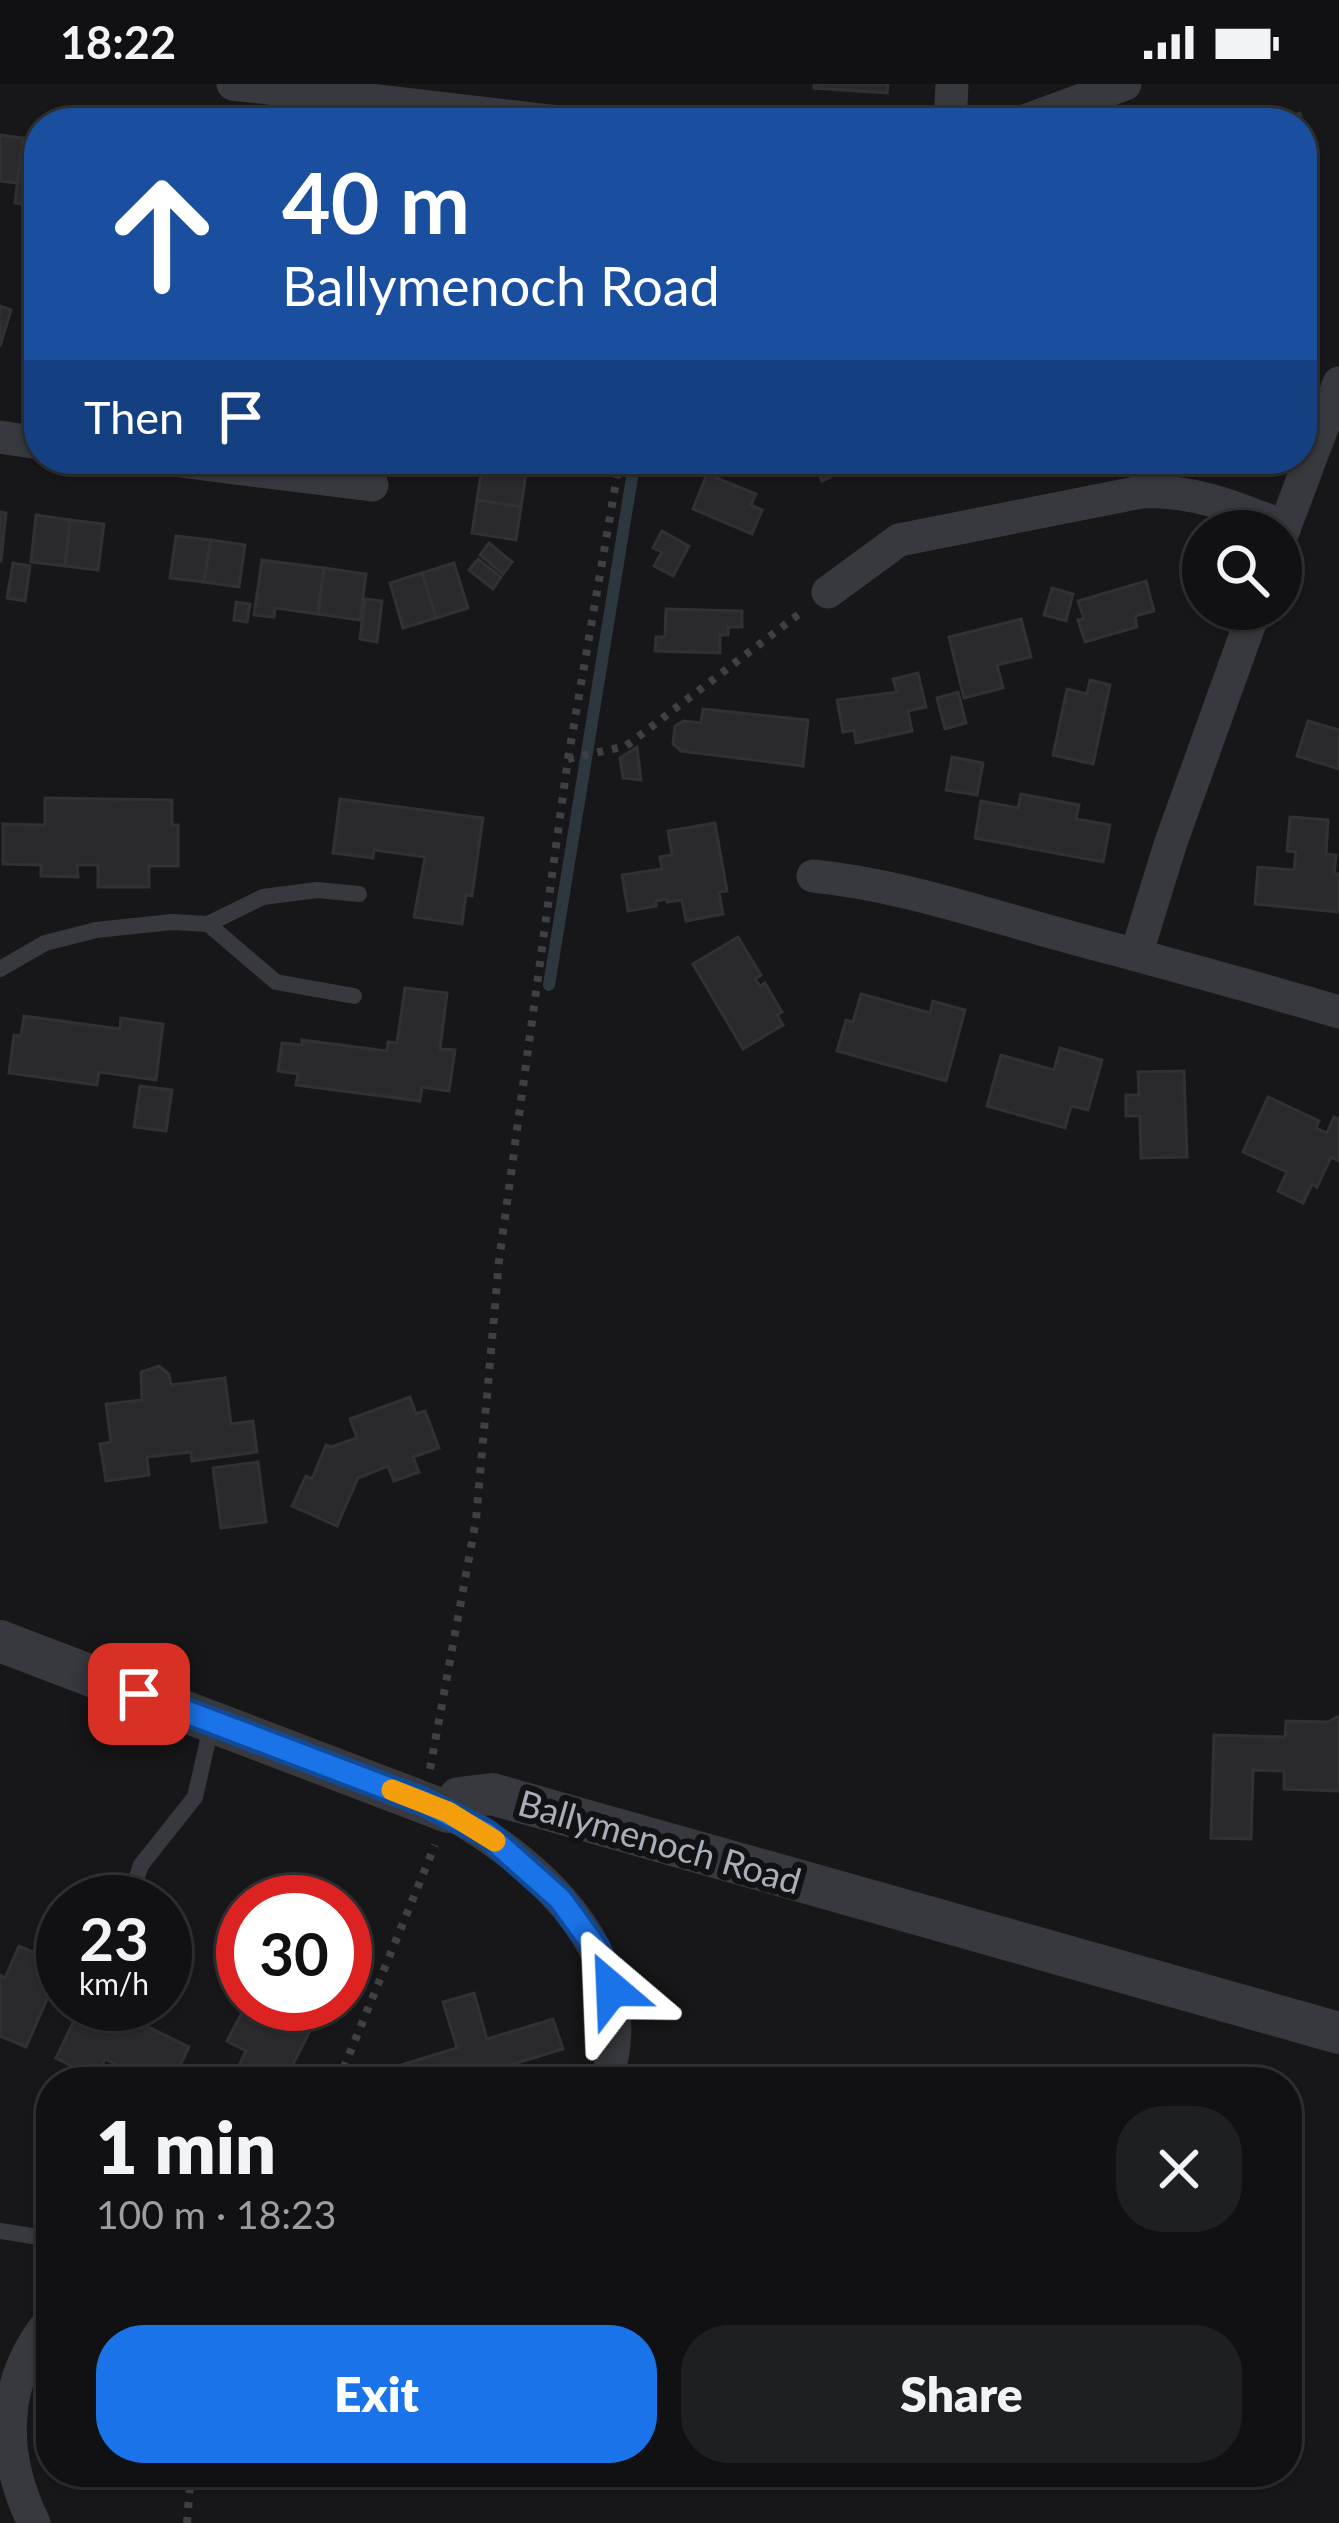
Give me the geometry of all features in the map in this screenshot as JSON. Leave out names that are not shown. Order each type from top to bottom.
[{"type":"street","points":[[233,84],[439,108]]},
{"type":"street","points":[[1060,108],[1125,84]]},
{"type":"street","points":[[1317,441],[1339,383]]},
{"type":"street","points":[[284,474],[372,485]]},
{"type":"street","points":[[1291,510],[1305,474]]},
{"type":"street","points":[[828,592],[898,540],[1141,492],[1179,492],[1237,510]]},
{"type":"street","points":[[1136,955],[1247,630]]},
{"type":"street","points":[[813,876],[877,886],[1339,1012]]},
{"type":"street","points":[[0,1641],[436,1807],[487,1834],[560,1899],[595,1947],[616,2011],[611,2067]]},
{"type":"street","name":"Ballymenoch Road","points":[[436,1807],[492,1794],[1339,2033]]},
{"type":"street","points":[[34,2523],[14,2475],[9,2412],[20,2370],[36,2344]]},
{"type":"lane","points":[[0,969],[45,944],[96,930],[172,922],[208,924],[263,896],[317,890],[359,893]]},
{"type":"lane","points":[[208,924],[276,982],[354,996]]},
{"type":"lane","points":[[138,1875],[195,1797],[212,1721]]},
{"type":"lane","points":[[0,2231],[36,2237]]},
{"type":"path","points":[[343,2067],[436,1807],[476,1520],[500,1261],[568,759],[617,474]]},
{"type":"path","points":[[568,759],[626,746],[828,592]]},
{"type":"path","points":[[187,2523],[190,2487]]},
{"type":"building","points":[[814,84],[888,84],[887,93],[814,88]]},
{"type":"building","points":[[0,135],[23,138],[17,183],[0,181]]},
{"type":"building","points":[[23,138],[24,138],[24,204],[15,203]]},
{"type":"building","points":[[0,306],[11,310],[0,346]]},
{"type":"building","points":[[481,474],[526,474],[521,507],[477,500]]},
{"type":"building","points":[[707,474],[756,494],[751,505],[762,510],[752,534],[693,509]]},
{"type":"building","points":[[477,500],[521,507],[516,540],[472,533]]},
{"type":"building","points":[[0,512],[6,513],[1,561],[0,561]]},
{"type":"building","points":[[36,515],[70,520],[65,566],[31,562]]},
{"type":"building","points":[[70,520],[104,524],[98,570],[65,566]]},
{"type":"building","points":[[662,531],[689,546],[673,576],[654,566],[662,552],[653,548]]},
{"type":"building","points":[[176,536],[211,540],[204,582],[170,578]]},
{"type":"building","points":[[211,540],[245,545],[239,587],[204,582]]},
{"type":"building","points":[[489,543],[512,562],[503,574],[480,555]]},
{"type":"building","points":[[478,559],[501,577],[493,589],[469,570]]},
{"type":"building","points":[[262,560],[324,568],[318,614],[275,608],[274,617],[254,615]]},
{"type":"building","points":[[13,563],[30,566],[25,601],[7,598]]},
{"type":"building","points":[[454,563],[468,608],[436,618],[422,573]]},
{"type":"building","points":[[324,568],[366,574],[360,620],[318,614]]},
{"type":"building","points":[[422,573],[436,618],[403,628],[390,583]]},
{"type":"building","points":[[1146,581],[1154,611],[1135,616],[1137,627],[1085,642],[1078,601]]},
{"type":"building","points":[[1052,588],[1073,594],[1066,621],[1044,615]]},
{"type":"building","points":[[365,599],[382,601],[377,642],[360,639]]},
{"type":"building","points":[[236,602],[250,604],[247,622],[234,620]]},
{"type":"building","points":[[666,609],[742,611],[742,627],[728,627],[728,635],[720,635],[720,653],[655,651],[656,637],[665,637]]},
{"type":"building","points":[[1021,619],[1031,657],[997,665],[1003,688],[964,698],[949,637]]},
{"type":"building","points":[[918,673],[926,707],[908,711],[912,731],[856,743],[854,730],[843,732],[837,700],[897,692],[893,679]]},
{"type":"building","points":[[1090,680],[1110,685],[1093,764],[1053,755],[1067,689],[1087,694]]},
{"type":"building","points":[[958,692],[966,723],[945,729],[937,698]]},
{"type":"building","points":[[703,709],[808,720],[803,766],[681,751],[673,744],[675,726],[684,721],[701,723]]},
{"type":"building","points":[[1308,721],[1339,730],[1339,769],[1297,756]]},
{"type":"building","points":[[637,747],[641,780],[623,778],[620,758]]},
{"type":"building","points":[[952,757],[983,763],[977,795],[946,790]]},
{"type":"building","points":[[1021,794],[1079,805],[1076,819],[1110,825],[1103,862],[975,838],[981,801],[1018,808]]},
{"type":"building","points":[[45,798],[172,800],[172,825],[178,825],[178,866],[149,866],[149,887],[98,887],[98,865],[77,865],[78,877],[41,876],[41,865],[3,864],[3,824],[45,825]]},
{"type":"building","points":[[340,799],[483,818],[472,896],[466,895],[462,924],[414,917],[425,857],[374,850],[373,858],[333,853]]},
{"type":"building","points":[[1290,817],[1328,820],[1326,854],[1336,855],[1339,912],[1255,904],[1258,867],[1294,870],[1296,852],[1287,851]]},
{"type":"building","points":[[715,823],[727,891],[719,892],[723,914],[686,921],[682,900],[667,899],[628,911],[622,875],[662,869],[660,857],[672,855],[668,831]]},
{"type":"building","points":[[738,937],[761,975],[755,979],[760,986],[765,983],[782,1012],[777,1015],[783,1025],[743,1049],[693,964]]},
{"type":"building","points":[[405,988],[447,993],[440,1049],[455,1050],[449,1091],[422,1087],[420,1101],[296,1085],[298,1074],[278,1071],[282,1043],[302,1045],[302,1040],[387,1051],[388,1042],[397,1043]]},
{"type":"building","points":[[861,994],[930,1013],[933,1001],[965,1010],[946,1081],[837,1051],[846,1020],[853,1022]]},
{"type":"building","points":[[24,1016],[120,1029],[121,1018],[163,1024],[156,1080],[99,1072],[97,1085],[9,1073],[14,1035],[21,1036]]},
{"type":"building","points":[[1060,1048],[1102,1060],[1088,1110],[1071,1106],[1065,1128],[987,1106],[1001,1055],[1054,1070]]},
{"type":"building","points":[[1184,1071],[1187,1157],[1141,1158],[1140,1116],[1126,1116],[1126,1095],[1139,1095],[1138,1072]]},
{"type":"building","points":[[140,1086],[172,1090],[166,1131],[134,1127]]},
{"type":"building","points":[[1268,1097],[1319,1121],[1316,1128],[1327,1133],[1334,1117],[1339,1119],[1339,1161],[1331,1157],[1317,1187],[1312,1184],[1303,1203],[1278,1191],[1287,1172],[1243,1152]]},
{"type":"building","points":[[159,1366],[169,1374],[171,1385],[225,1378],[231,1424],[253,1421],[257,1452],[192,1461],[191,1452],[147,1457],[149,1475],[106,1481],[100,1444],[111,1442],[106,1404],[142,1400],[141,1372]]},
{"type":"building","points":[[410,1397],[416,1414],[425,1411],[439,1448],[413,1457],[419,1472],[394,1481],[388,1466],[358,1478],[337,1526],[292,1506],[306,1476],[312,1479],[326,1445],[357,1438],[350,1419]]},
{"type":"building","points":[[258,1462],[266,1522],[221,1528],[213,1468]]},
{"type":"building","points":[[1339,1716],[1339,1791],[1284,1789],[1284,1771],[1253,1770],[1251,1839],[1211,1838],[1214,1735],[1285,1737],[1286,1721],[1328,1722]]},
{"type":"building","points":[[19,1946],[36,1954],[36,2024],[26,2047],[0,2036],[0,1975],[5,1978]]},
{"type":"building","points":[[474,1993],[487,2039],[553,2019],[563,2049],[511,2067],[402,2067],[457,2048],[443,2002]]},
{"type":"building","points":[[69,2031],[156,2031],[189,2047],[179,2067],[121,2067],[105,2059],[101,2067],[74,2067],[56,2058]]},
{"type":"building","points":[[232,2031],[310,2031],[292,2067],[238,2067],[246,2051],[227,2041]]},
{"type":"waterway","points":[[549,985],[633,474]]},
{"type":"slow traffic","points":[[392,1790],[448,1812],[495,1841]]},
{"type":"route","points":[[139,1694],[424,1802],[487,1834],[560,1899],[595,1947],[612,1989]]}]
